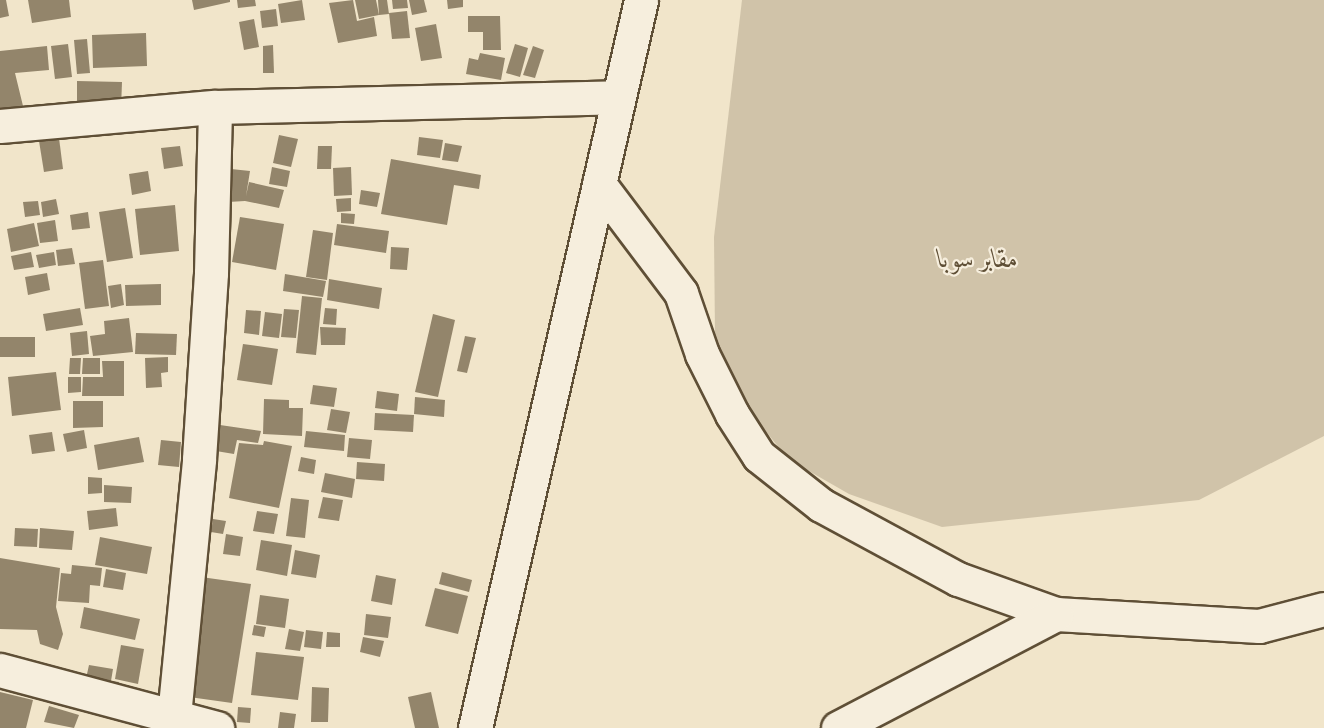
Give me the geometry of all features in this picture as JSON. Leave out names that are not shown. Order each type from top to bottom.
[{"type":"street","points":[[475,728],[641,0]]},
{"type":"street","points":[[0,126],[215,106],[618,97]]},
{"type":"street","points":[[158,718],[201,424],[211,273],[215,106]]},
{"type":"street","points":[[599,184],[681,292],[702,354],[732,414],[759,456],[821,506],[958,579],[1056,614],[1259,626],[1324,609]]},
{"type":"street","points":[[838,728],[1056,614]]},
{"type":"street","points":[[0,670],[158,718],[217,728]]},
{"type":"green space","name":"مقابر سوبا","points":[[742,0],[1324,0],[1324,436],[1199,500],[942,527],[849,494],[788,459],[731,388],[715,333],[714,237]]},
{"type":"building","points":[[0,0],[6,0],[9,16],[0,18]]},
{"type":"building","points":[[28,0],[69,0],[71,17],[32,23]]},
{"type":"building","points":[[192,0],[230,0],[230,2],[194,10]]},
{"type":"building","points":[[237,0],[255,0],[256,6],[238,8]]},
{"type":"building","points":[[302,0],[305,20],[281,23],[278,4]]},
{"type":"building","points":[[353,0],[357,21],[374,17],[377,36],[338,43],[329,3]]},
{"type":"building","points":[[355,0],[376,0],[379,15],[359,19]]},
{"type":"building","points":[[378,0],[387,0],[389,14],[379,15]]},
{"type":"building","points":[[392,0],[407,0],[408,8],[393,9]]},
{"type":"building","points":[[409,0],[424,0],[427,12],[412,15]]},
{"type":"building","points":[[447,0],[463,0],[463,7],[448,9]]},
{"type":"building","points":[[276,9],[278,26],[262,28],[260,11]]},
{"type":"building","points":[[407,11],[410,38],[392,39],[389,13]]},
{"type":"building","points":[[468,16],[500,16],[501,50],[483,50],[483,32],[468,32]]},
{"type":"building","points":[[254,19],[259,47],[244,50],[239,22]]},
{"type":"building","points":[[436,24],[442,58],[421,61],[415,28]]},
{"type":"building","points":[[146,33],[147,66],[93,68],[92,35]]},
{"type":"building","points":[[87,39],[90,73],[77,74],[74,40]]},
{"type":"building","points":[[68,44],[72,77],[55,79],[51,46]]},
{"type":"building","points":[[515,44],[528,48],[520,77],[506,73]]},
{"type":"building","points":[[273,45],[274,73],[263,73],[263,46]]},
{"type":"building","points":[[47,46],[49,70],[15,73],[23,106],[0,108],[0,51]]},
{"type":"building","points":[[533,46],[544,50],[535,78],[523,75]]},
{"type":"building","points":[[480,53],[505,58],[501,80],[466,74],[469,58],[478,60]]},
{"type":"building","points":[[77,81],[122,82],[121,109],[77,109]]},
{"type":"building","points":[[279,135],[298,139],[291,167],[273,163]]},
{"type":"building","points":[[419,137],[443,140],[440,158],[417,155]]},
{"type":"building","points":[[59,138],[63,169],[44,172],[39,141]]},
{"type":"building","points":[[445,143],[462,146],[458,162],[442,160]]},
{"type":"building","points":[[180,146],[183,166],[164,169],[161,148]]},
{"type":"building","points":[[318,146],[332,146],[331,169],[317,169]]},
{"type":"building","points":[[391,159],[481,175],[479,189],[454,185],[447,225],[381,214]]},
{"type":"building","points":[[272,167],[290,171],[287,187],[269,184]]},
{"type":"building","points":[[351,167],[352,195],[334,196],[333,168]]},
{"type":"building","points":[[231,169],[250,171],[246,196],[249,182],[284,190],[279,208],[245,201],[228,202]]},
{"type":"building","points":[[148,171],[151,191],[132,195],[129,174]]},
{"type":"building","points":[[361,190],[380,193],[377,207],[359,204]]},
{"type":"building","points":[[351,198],[351,211],[337,212],[336,199]]},
{"type":"building","points":[[56,199],[59,214],[43,217],[41,202]]},
{"type":"building","points":[[38,201],[40,215],[25,217],[23,202]]},
{"type":"building","points":[[175,205],[179,251],[140,255],[135,209]]},
{"type":"building","points":[[125,208],[133,258],[107,262],[99,212]]},
{"type":"building","points":[[88,212],[90,228],[72,230],[70,215]]},
{"type":"building","points":[[341,213],[355,214],[354,224],[341,223]]},
{"type":"building","points":[[240,217],[284,224],[276,270],[232,262]]},
{"type":"building","points":[[55,220],[58,241],[40,243],[37,223]]},
{"type":"building","points":[[34,223],[39,246],[11,252],[7,229]]},
{"type":"building","points":[[337,224],[389,231],[386,253],[334,245]]},
{"type":"building","points":[[313,230],[333,233],[327,280],[306,277]]},
{"type":"building","points":[[391,247],[409,248],[407,270],[390,269]]},
{"type":"building","points":[[72,248],[75,264],[58,266],[56,250]]},
{"type":"building","points":[[31,252],[34,267],[14,270],[11,256]]},
{"type":"building","points":[[54,252],[56,265],[39,268],[36,255]]},
{"type":"building","points":[[103,260],[109,306],[85,309],[79,263]]},
{"type":"building","points":[[47,273],[50,290],[28,295],[25,277]]},
{"type":"building","points":[[285,274],[326,281],[323,297],[283,291]]},
{"type":"building","points":[[329,279],[382,288],[379,309],[327,300]]},
{"type":"building","points":[[121,284],[124,305],[111,308],[108,286]]},
{"type":"building","points":[[161,284],[161,305],[126,306],[125,285]]},
{"type":"building","points":[[302,296],[322,298],[316,355],[296,353]]},
{"type":"building","points":[[80,308],[83,325],[46,331],[43,314]]},
{"type":"building","points":[[325,308],[337,309],[336,325],[323,324]]},
{"type":"building","points":[[284,309],[299,310],[296,338],[281,337]]},
{"type":"building","points":[[246,310],[261,311],[259,335],[244,333]]},
{"type":"building","points":[[265,312],[282,314],[279,338],[262,336]]},
{"type":"building","points":[[433,314],[455,320],[438,397],[415,392]]},
{"type":"building","points":[[129,318],[133,352],[93,356],[90,336],[105,334],[104,321]]},
{"type":"building","points":[[320,327],[346,328],[345,345],[321,345]]},
{"type":"building","points":[[87,331],[89,354],[72,356],[70,333]]},
{"type":"building","points":[[136,333],[177,334],[176,355],[135,354]]},
{"type":"building","points":[[465,336],[476,338],[467,373],[457,371]]},
{"type":"building","points":[[0,337],[35,337],[35,357],[0,357]]},
{"type":"building","points":[[243,344],[278,349],[272,385],[237,380]]},
{"type":"building","points":[[168,357],[168,372],[161,373],[162,387],[146,388],[145,358]]},
{"type":"building","points":[[70,358],[81,358],[80,374],[69,374]]},
{"type":"building","points":[[83,358],[100,358],[100,374],[82,374]]},
{"type":"building","points":[[102,361],[124,361],[124,396],[82,396],[83,377],[103,377]]},
{"type":"building","points":[[56,372],[61,410],[12,416],[8,377]]},
{"type":"building","points":[[68,377],[81,377],[81,392],[68,393]]},
{"type":"building","points":[[313,385],[337,388],[334,407],[310,404]]},
{"type":"building","points":[[377,391],[399,394],[397,411],[375,408]]},
{"type":"building","points":[[415,397],[445,400],[444,417],[414,414]]},
{"type":"building","points":[[264,399],[289,400],[289,408],[303,408],[302,436],[263,434]]},
{"type":"building","points":[[73,401],[103,401],[103,427],[73,428]]},
{"type":"building","points":[[331,409],[350,412],[346,433],[327,430]]},
{"type":"building","points":[[375,413],[414,415],[413,432],[374,430]]},
{"type":"building","points":[[220,425],[261,431],[258,443],[237,440],[234,454],[216,451]]},
{"type":"building","points":[[84,430],[87,448],[67,452],[63,434]]},
{"type":"building","points":[[306,431],[345,435],[344,451],[304,447]]},
{"type":"building","points":[[52,432],[55,451],[32,454],[29,435]]},
{"type":"building","points":[[139,437],[144,462],[98,470],[94,445]]},
{"type":"building","points":[[349,438],[372,440],[370,459],[347,457]]},
{"type":"building","points":[[161,440],[181,442],[179,467],[158,465]]},
{"type":"building","points":[[264,441],[292,446],[279,508],[229,498],[239,443],[263,445]]},
{"type":"building","points":[[301,457],[316,460],[314,474],[298,471]]},
{"type":"building","points":[[357,462],[385,464],[384,481],[356,479]]},
{"type":"building","points":[[325,473],[355,479],[352,498],[321,492]]},
{"type":"building","points":[[88,477],[102,478],[102,493],[88,494]]},
{"type":"building","points":[[104,485],[132,487],[131,503],[104,502]]},
{"type":"building","points":[[323,497],[343,500],[339,521],[318,518]]},
{"type":"building","points":[[291,498],[309,500],[305,538],[286,536]]},
{"type":"building","points":[[116,508],[118,526],[89,530],[87,511]]},
{"type":"building","points":[[257,511],[278,514],[274,534],[253,531]]},
{"type":"building","points":[[213,519],[226,521],[223,534],[211,532]]},
{"type":"building","points":[[15,528],[38,529],[37,547],[14,546]]},
{"type":"building","points":[[40,528],[74,531],[72,550],[39,548]]},
{"type":"building","points":[[226,534],[243,537],[240,556],[223,554]]},
{"type":"building","points":[[100,537],[152,547],[147,574],[95,565]]},
{"type":"building","points":[[261,540],[292,545],[287,576],[256,570]]},
{"type":"building","points":[[295,550],[320,555],[316,578],[291,574]]},
{"type":"building","points":[[0,558],[60,568],[56,607],[63,634],[58,650],[40,644],[37,630],[0,629]]},
{"type":"building","points":[[72,565],[102,568],[100,586],[90,585],[89,603],[58,601],[61,573],[71,574]]},
{"type":"building","points":[[106,569],[126,573],[123,590],[103,587]]},
{"type":"building","points":[[442,572],[472,580],[469,592],[439,584]]},
{"type":"building","points":[[376,575],[396,579],[392,605],[371,601]]},
{"type":"building","points":[[201,577],[251,584],[232,703],[182,696]]},
{"type":"building","points":[[435,588],[468,596],[458,634],[425,626]]},
{"type":"building","points":[[260,595],[289,599],[285,628],[256,624]]},
{"type":"building","points":[[84,607],[140,619],[135,640],[80,628]]},
{"type":"building","points":[[366,614],[391,617],[388,638],[364,635]]},
{"type":"building","points":[[254,625],[266,627],[264,637],[252,635]]},
{"type":"building","points":[[289,629],[304,632],[300,651],[285,649]]},
{"type":"building","points":[[306,630],[323,632],[321,649],[304,647]]},
{"type":"building","points":[[327,632],[340,633],[340,647],[326,647]]},
{"type":"building","points":[[363,637],[384,641],[380,657],[360,652]]},
{"type":"building","points":[[121,645],[144,649],[138,684],[115,679]]},
{"type":"building","points":[[256,652],[304,657],[298,700],[251,695]]},
{"type":"building","points":[[89,665],[113,669],[111,681],[119,682],[117,689],[85,683]]},
{"type":"building","points":[[312,687],[329,688],[328,722],[311,722]]},
{"type":"building","points":[[0,692],[33,700],[26,728],[0,728]]},
{"type":"building","points":[[431,692],[439,728],[415,728],[408,697]]},
{"type":"building","points":[[49,706],[79,715],[74,728],[44,722]]},
{"type":"building","points":[[238,707],[251,708],[250,723],[237,722]]},
{"type":"building","points":[[280,712],[296,714],[294,728],[278,728]]}]
